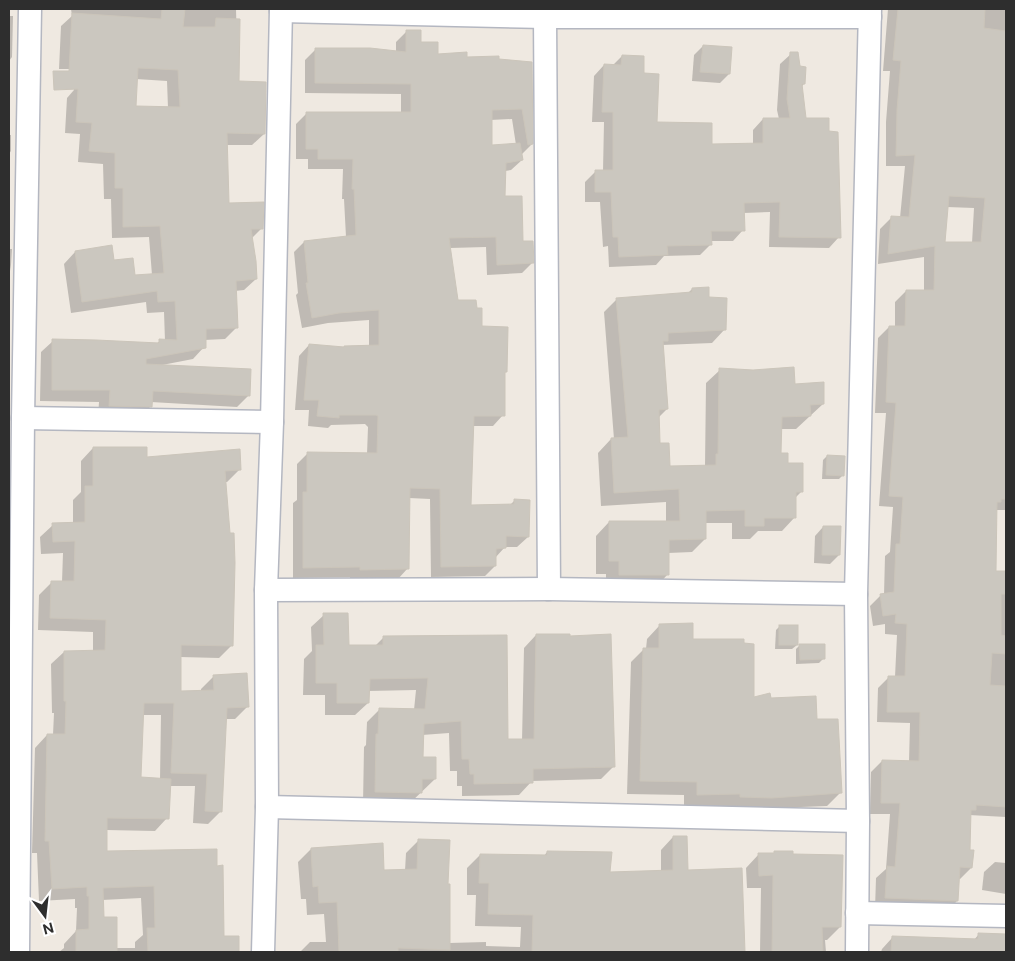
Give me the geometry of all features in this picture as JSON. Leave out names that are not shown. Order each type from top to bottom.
[{"type":"street","points":[[18,952],[23,418],[30,9]]},
{"type":"street","points":[[263,952],[267,807],[266,590],[272,422],[281,10],[545,17],[870,13],[856,594],[858,821],[856,952]]},
{"type":"street","points":[[545,17],[549,590]]},
{"type":"street","points":[[23,418],[272,422]]},
{"type":"street","points":[[266,590],[549,590],[856,594]]},
{"type":"street","points":[[267,807],[858,821]]},
{"type":"street","points":[[9,833],[19,855]]},
{"type":"street","points":[[857,913],[1006,916]]},
{"type":"building","points":[[162,9],[185,9],[183,27],[215,27],[216,18],[240,19],[239,81],[266,82],[265,134],[227,133],[229,203],[264,202],[263,229],[251,229],[257,279],[236,281],[238,328],[206,329],[206,348],[146,359],[146,364],[251,369],[250,396],[153,391],[152,407],[109,406],[110,390],[52,390],[52,339],[159,343],[159,339],[177,340],[175,301],[158,302],[157,291],[82,302],[75,251],[112,245],[114,260],[133,258],[135,275],[164,273],[160,226],[123,227],[123,188],[115,188],[115,153],[89,151],[92,123],[76,122],[78,89],[54,90],[53,71],[69,71],[72,13],[161,19]],"holes":[[[138,68],[178,70],[180,107],[136,106]]]},
{"type":"building","points":[[898,9],[985,9],[984,28],[1006,31],[1006,499],[1001,499],[1001,502],[997,502],[996,571],[1006,571],[1006,594],[1001,594],[1001,635],[1006,636],[1006,654],[992,653],[990,685],[1006,686],[1006,807],[976,805],[976,810],[971,810],[970,850],[974,850],[972,868],[960,867],[958,901],[885,898],[887,866],[895,867],[900,803],[881,803],[882,760],[919,761],[920,712],[887,712],[888,676],[905,676],[907,624],[895,623],[896,614],[883,616],[880,594],[894,592],[896,544],[900,544],[903,497],[889,496],[896,403],[886,402],[889,326],[905,326],[906,290],[934,290],[935,246],[888,254],[891,216],[909,217],[915,155],[896,156],[901,61],[893,60]],"holes":[[[949,196],[985,198],[981,242],[945,242]]]},
{"type":"building","points":[[406,30],[421,30],[421,42],[438,42],[438,54],[467,52],[467,57],[499,56],[499,59],[532,62],[533,144],[528,145],[522,109],[492,110],[492,145],[520,143],[523,160],[506,163],[505,196],[522,196],[523,241],[533,241],[534,263],[497,265],[496,237],[449,238],[458,300],[476,300],[477,308],[482,308],[482,326],[508,327],[505,416],[474,416],[471,505],[514,504],[514,499],[530,500],[529,537],[506,536],[506,548],[496,549],[496,566],[441,567],[440,489],[410,488],[409,569],[360,570],[360,567],[303,568],[303,492],[307,492],[307,452],[377,453],[378,416],[339,415],[339,418],[317,416],[319,400],[304,400],[309,344],[344,347],[379,345],[379,310],[339,313],[312,318],[306,283],[308,283],[304,241],[356,235],[354,189],[352,189],[353,159],[318,159],[318,149],[306,149],[306,112],[411,112],[411,84],[315,83],[315,48],[370,48],[406,52]]},
{"type":"building","points":[[703,45],[732,47],[730,74],[700,72]]},
{"type":"building","points":[[790,52],[798,52],[800,66],[806,67],[805,84],[802,84],[806,118],[829,118],[829,131],[838,132],[841,238],[779,237],[780,202],[744,203],[745,231],[711,231],[712,245],[667,246],[668,255],[619,257],[618,237],[613,237],[611,192],[595,192],[595,170],[613,170],[613,112],[602,112],[604,64],[621,65],[622,55],[644,56],[644,73],[659,74],[657,122],[712,123],[712,144],[763,143],[763,118],[790,118],[787,99]]},
{"type":"building","points":[[709,287],[709,297],[727,298],[726,330],[668,333],[668,341],[663,341],[668,409],[659,410],[660,443],[669,443],[670,466],[716,465],[716,454],[718,454],[719,368],[753,370],[794,367],[795,384],[824,382],[824,404],[810,405],[811,416],[782,417],[781,453],[788,453],[788,463],[803,463],[803,492],[796,492],[796,518],[764,518],[764,526],[745,526],[745,510],[706,511],[706,539],[669,540],[669,575],[619,575],[619,561],[609,561],[609,521],[680,521],[679,489],[614,493],[611,438],[628,437],[616,298],[692,292],[692,288]]},
{"type":"building","points":[[93,447],[147,447],[147,457],[240,449],[241,470],[225,471],[230,533],[234,533],[233,646],[181,645],[181,691],[214,690],[213,675],[247,673],[249,707],[227,708],[222,812],[205,811],[207,774],[171,773],[174,703],[144,703],[141,777],[171,779],[169,819],[107,818],[107,851],[217,849],[217,866],[223,865],[224,936],[239,936],[239,952],[148,952],[147,928],[155,928],[154,886],[103,888],[104,917],[117,917],[117,952],[76,952],[76,930],[89,929],[89,896],[87,896],[87,887],[52,889],[49,841],[45,841],[47,734],[65,734],[64,651],[105,650],[106,620],[50,618],[51,581],[74,581],[75,541],[53,542],[52,523],[85,522],[85,486],[93,486]]},
{"type":"building","points":[[827,455],[845,456],[844,476],[826,475]]},
{"type":"building","points":[[823,526],[841,526],[840,555],[822,555]]},
{"type":"building","points":[[323,613],[348,613],[349,645],[383,645],[383,636],[507,635],[508,739],[534,739],[536,634],[570,634],[570,636],[611,634],[615,767],[533,769],[533,783],[474,784],[474,774],[470,774],[469,759],[462,759],[461,721],[424,724],[423,757],[436,757],[436,779],[422,779],[422,793],[375,792],[376,734],[378,734],[379,708],[425,709],[428,678],[370,679],[369,703],[337,703],[337,683],[316,683],[316,645],[324,645]]},
{"type":"building","points":[[693,623],[693,639],[744,639],[744,643],[754,644],[754,697],[770,693],[771,698],[816,696],[817,719],[838,719],[842,793],[772,798],[740,797],[740,794],[697,795],[697,782],[640,781],[643,648],[659,648],[659,624]]},
{"type":"building","points":[[779,625],[798,625],[798,645],[779,645]]},
{"type":"building","points":[[799,644],[825,644],[825,659],[800,660]]},
{"type":"building","points":[[673,836],[687,836],[688,870],[742,868],[745,952],[532,952],[533,915],[488,914],[489,883],[479,883],[480,854],[547,855],[547,851],[612,852],[610,872],[673,870]]},
{"type":"building","points":[[418,839],[450,840],[448,884],[450,884],[450,950],[398,948],[398,952],[339,952],[337,902],[319,903],[318,886],[313,887],[311,848],[383,843],[384,870],[417,869]]},
{"type":"building","points":[[774,851],[793,851],[793,854],[843,855],[841,927],[822,927],[823,952],[772,952],[773,875],[759,876],[758,853],[774,853]]},
{"type":"building","points":[[978,933],[1006,934],[1006,952],[891,952],[892,936],[978,939]]}]
